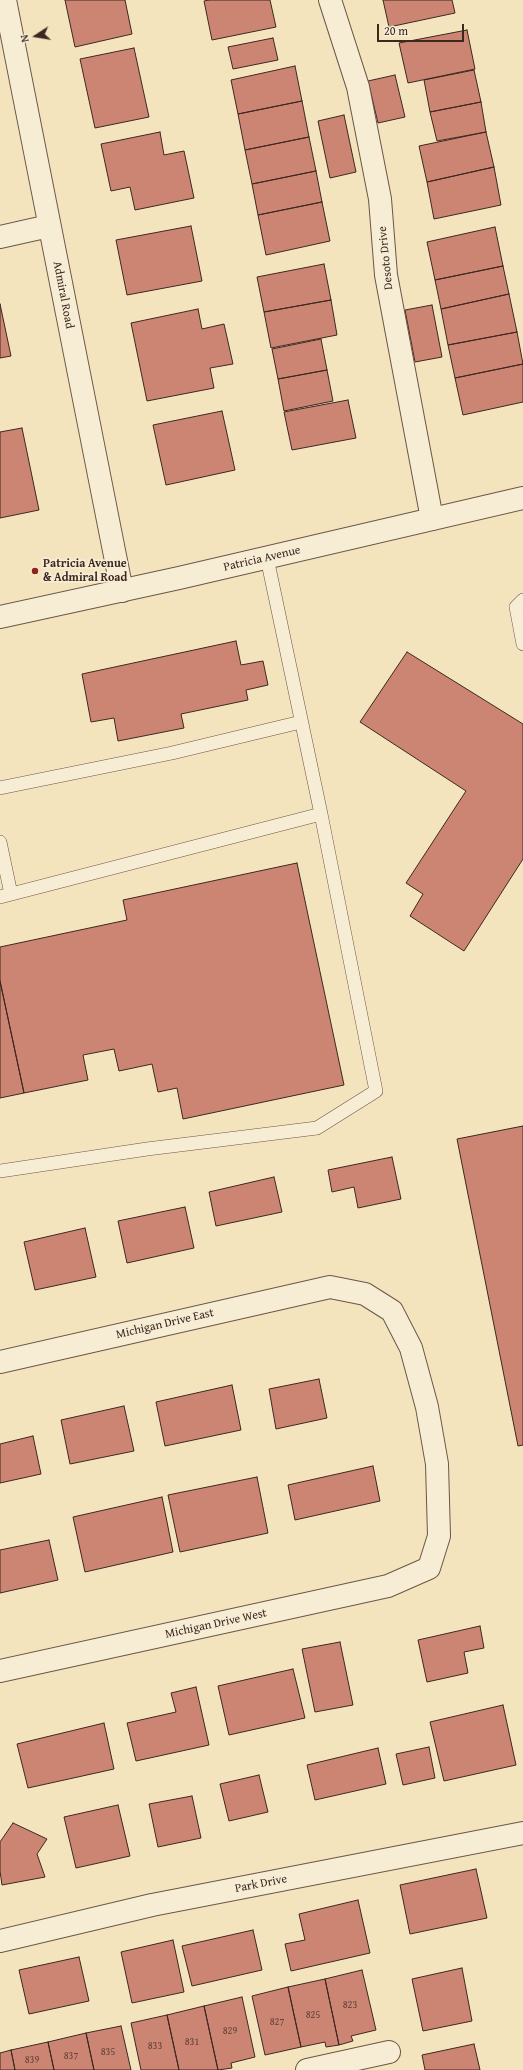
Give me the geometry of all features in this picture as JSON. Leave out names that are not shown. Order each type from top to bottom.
[{"type":"street","name":"Admiral Road","points":[[5,0],[122,590]]},
{"type":"street","name":"Desoto Drive","points":[[330,0],[358,88],[378,184],[386,275],[432,519]]},
{"type":"street","points":[[0,237],[49,226]]},
{"type":"street","name":"Patricia Avenue","points":[[0,617],[267,558],[523,498]]},
{"type":"street","name":"Michigan Drive East","points":[[0,1362],[330,1287],[365,1294],[392,1311],[411,1348],[427,1407],[437,1464],[439,1536],[429,1568]]},
{"type":"street","name":"Michigan Drive West","points":[[0,1671],[388,1586],[429,1568]]},
{"type":"street","name":"Park Drive","points":[[0,1940],[152,1905],[523,1833]]},
{"type":"street","points":[[306,2070],[389,2052]]},
{"type":"lane","points":[[0,1171],[317,1128],[376,1091],[267,558]]},
{"type":"lane","points":[[523,600],[516,607],[523,644]]},
{"type":"lane","points":[[0,788],[172,753],[301,722]]},
{"type":"lane","points":[[0,842],[5,895],[320,814]]},
{"type":"building","points":[[65,0],[125,0],[132,34],[75,47]]},
{"type":"building","points":[[270,0],[276,27],[212,40],[204,1]]},
{"type":"building","points":[[383,0],[452,0],[455,13],[389,27]]},
{"type":"building","points":[[467,30],[475,69],[408,83],[399,43]]},
{"type":"building","points":[[273,38],[278,60],[233,69],[228,47]]},
{"type":"building","points":[[134,48],[149,117],[95,128],[80,59]]},
{"type":"building","points":[[295,66],[302,101],[238,114],[231,80]]},
{"type":"building","points":[[474,70],[481,102],[430,112],[424,80]]},
{"type":"building","points":[[395,75],[405,117],[378,123],[368,81]]},
{"type":"building","points":[[302,101],[309,137],[245,150],[238,114]]},
{"type":"building","points":[[481,102],[486,132],[437,141],[430,112]]},
{"type":"building","points":[[344,115],[356,172],[330,178],[318,121]]},
{"type":"building","points":[[160,132],[164,155],[184,151],[194,198],[135,210],[130,187],[111,191],[101,144]]},
{"type":"building","points":[[486,132],[494,167],[427,182],[419,146]]},
{"type":"building","points":[[309,137],[316,171],[252,184],[245,150]]},
{"type":"building","points":[[494,167],[501,205],[434,219],[427,182]]},
{"type":"building","points":[[316,171],[322,202],[258,215],[252,184]]},
{"type":"building","points":[[322,202],[330,241],[266,255],[258,215]]},
{"type":"building","points":[[191,226],[202,281],[127,295],[116,240]]},
{"type":"building","points":[[495,227],[503,266],[435,280],[427,242]]},
{"type":"building","points":[[324,264],[331,300],[264,312],[257,277]]},
{"type":"building","points":[[503,266],[509,294],[441,309],[435,280]]},
{"type":"building","points":[[509,294],[517,332],[448,345],[441,309]]},
{"type":"building","points":[[331,300],[337,335],[271,348],[264,312]]},
{"type":"building","points":[[0,304],[11,356],[0,358]]},
{"type":"building","points":[[432,305],[442,357],[415,362],[405,310]]},
{"type":"building","points":[[198,309],[202,329],[224,324],[233,364],[210,368],[214,388],[147,401],[131,323]]},
{"type":"building","points":[[517,332],[523,364],[455,378],[448,345]]},
{"type":"building","points":[[321,339],[327,370],[278,379],[272,349]]},
{"type":"building","points":[[523,364],[523,402],[463,415],[455,378]]},
{"type":"building","points":[[327,370],[333,401],[284,411],[278,379]]},
{"type":"building","points":[[348,400],[356,438],[292,450],[284,412]]},
{"type":"building","points":[[222,411],[235,470],[166,485],[153,425]]},
{"type":"building","points":[[22,428],[39,510],[0,518],[0,432]]},
{"type":"building","points":[[236,641],[241,665],[263,661],[268,685],[246,690],[248,700],[181,714],[184,728],[118,741],[114,718],[91,722],[82,674]]},
{"type":"building","points":[[407,652],[523,724],[523,859],[464,951],[410,916],[423,894],[406,883],[466,791],[360,722]]},
{"type":"building","points":[[297,863],[344,1085],[183,1119],[177,1088],[158,1092],[152,1064],[119,1071],[114,1049],[83,1055],[88,1080],[24,1093],[0,981],[0,947],[127,920],[123,900]]},
{"type":"building","points":[[0,981],[24,1093],[0,1098]]},
{"type":"building","points":[[523,1126],[523,1445],[518,1446],[457,1139]]},
{"type":"building","points":[[392,1157],[401,1199],[358,1208],[354,1187],[332,1192],[328,1170]]},
{"type":"building","points":[[274,1177],[282,1212],[216,1226],[209,1192]]},
{"type":"building","points":[[185,1207],[194,1248],[127,1263],[118,1221]]},
{"type":"building","points":[[85,1228],[96,1277],[35,1290],[24,1242]]},
{"type":"building","points":[[319,1379],[327,1418],[276,1429],[269,1389]]},
{"type":"building","points":[[232,1385],[241,1430],[165,1446],[156,1402]]},
{"type":"building","points":[[124,1406],[134,1451],[70,1464],[61,1420]]},
{"type":"building","points":[[33,1436],[41,1474],[0,1483],[0,1444]]},
{"type":"building","points":[[373,1466],[380,1501],[295,1520],[288,1485]]},
{"type":"building","points":[[257,1477],[268,1533],[180,1552],[168,1495]]},
{"type":"building","points":[[162,1497],[173,1552],[85,1572],[73,1517]]},
{"type":"building","points":[[49,1540],[58,1580],[0,1593],[0,1550]]},
{"type":"building","points":[[480,1626],[484,1648],[464,1652],[468,1673],[427,1682],[418,1640]]},
{"type":"building","points":[[340,1642],[353,1705],[315,1712],[302,1649]]},
{"type":"building","points":[[293,1669],[305,1718],[229,1735],[218,1686]]},
{"type":"building","points":[[196,1687],[209,1745],[136,1761],[127,1723],[176,1712],[171,1693]]},
{"type":"building","points":[[503,1705],[516,1765],[444,1781],[430,1722]]},
{"type":"building","points":[[104,1723],[114,1769],[28,1788],[17,1744]]},
{"type":"building","points":[[429,1747],[435,1778],[403,1785],[396,1754]]},
{"type":"building","points":[[378,1748],[386,1784],[315,1800],[307,1765]]},
{"type":"building","points":[[259,1775],[268,1812],[229,1821],[220,1784]]},
{"type":"building","points":[[192,1796],[201,1838],[158,1847],[149,1804]]},
{"type":"building","points":[[118,1805],[130,1856],[76,1868],[64,1817]]},
{"type":"building","points":[[13,1823],[47,1839],[37,1854],[45,1877],[2,1885],[0,1871],[0,1842]]},
{"type":"building","points":[[476,1869],[487,1918],[410,1934],[400,1885]]},
{"type":"building","points":[[358,1900],[370,1953],[291,1971],[285,1944],[305,1940],[299,1914]]},
{"type":"building","points":[[253,1930],[262,1970],[192,1986],[182,1946]]},
{"type":"building","points":[[173,1940],[184,1992],[132,2003],[121,1952]]},
{"type":"building","points":[[79,1957],[89,2001],[29,2014],[19,1970]]},
{"type":"building","points":[[462,1968],[472,2021],[423,2031],[412,1979]]},
{"type":"building","points":[[362,1970],[376,2030],[351,2036],[353,2041],[339,2045],[325,1979]]},
{"type":"building","points":[[325,1979],[339,2045],[326,2047],[325,2042],[301,2047],[288,1987]]},
{"type":"building","points":[[288,1987],[301,2047],[265,2055],[252,1996]]},
{"type":"building","points":[[242,1997],[255,2057],[231,2063],[232,2068],[218,2070],[204,2006]]},
{"type":"building","points":[[204,2006],[218,2070],[179,2070],[167,2015]]},
{"type":"building","points":[[167,2015],[179,2070],[141,2070],[131,2023]]},
{"type":"building","points":[[121,2026],[131,2070],[94,2070],[86,2033]]},
{"type":"building","points":[[86,2033],[94,2070],[54,2070],[48,2042]]},
{"type":"building","points":[[48,2042],[54,2070],[15,2070],[11,2050]]},
{"type":"building","points":[[474,2044],[480,2070],[425,2070],[422,2055]]},
{"type":"building","points":[[11,2050],[15,2070],[0,2070],[0,2053]]},
{"type":"place","name":"Patricia Avenue & Admiral Road","points":[[35,571]]}]
